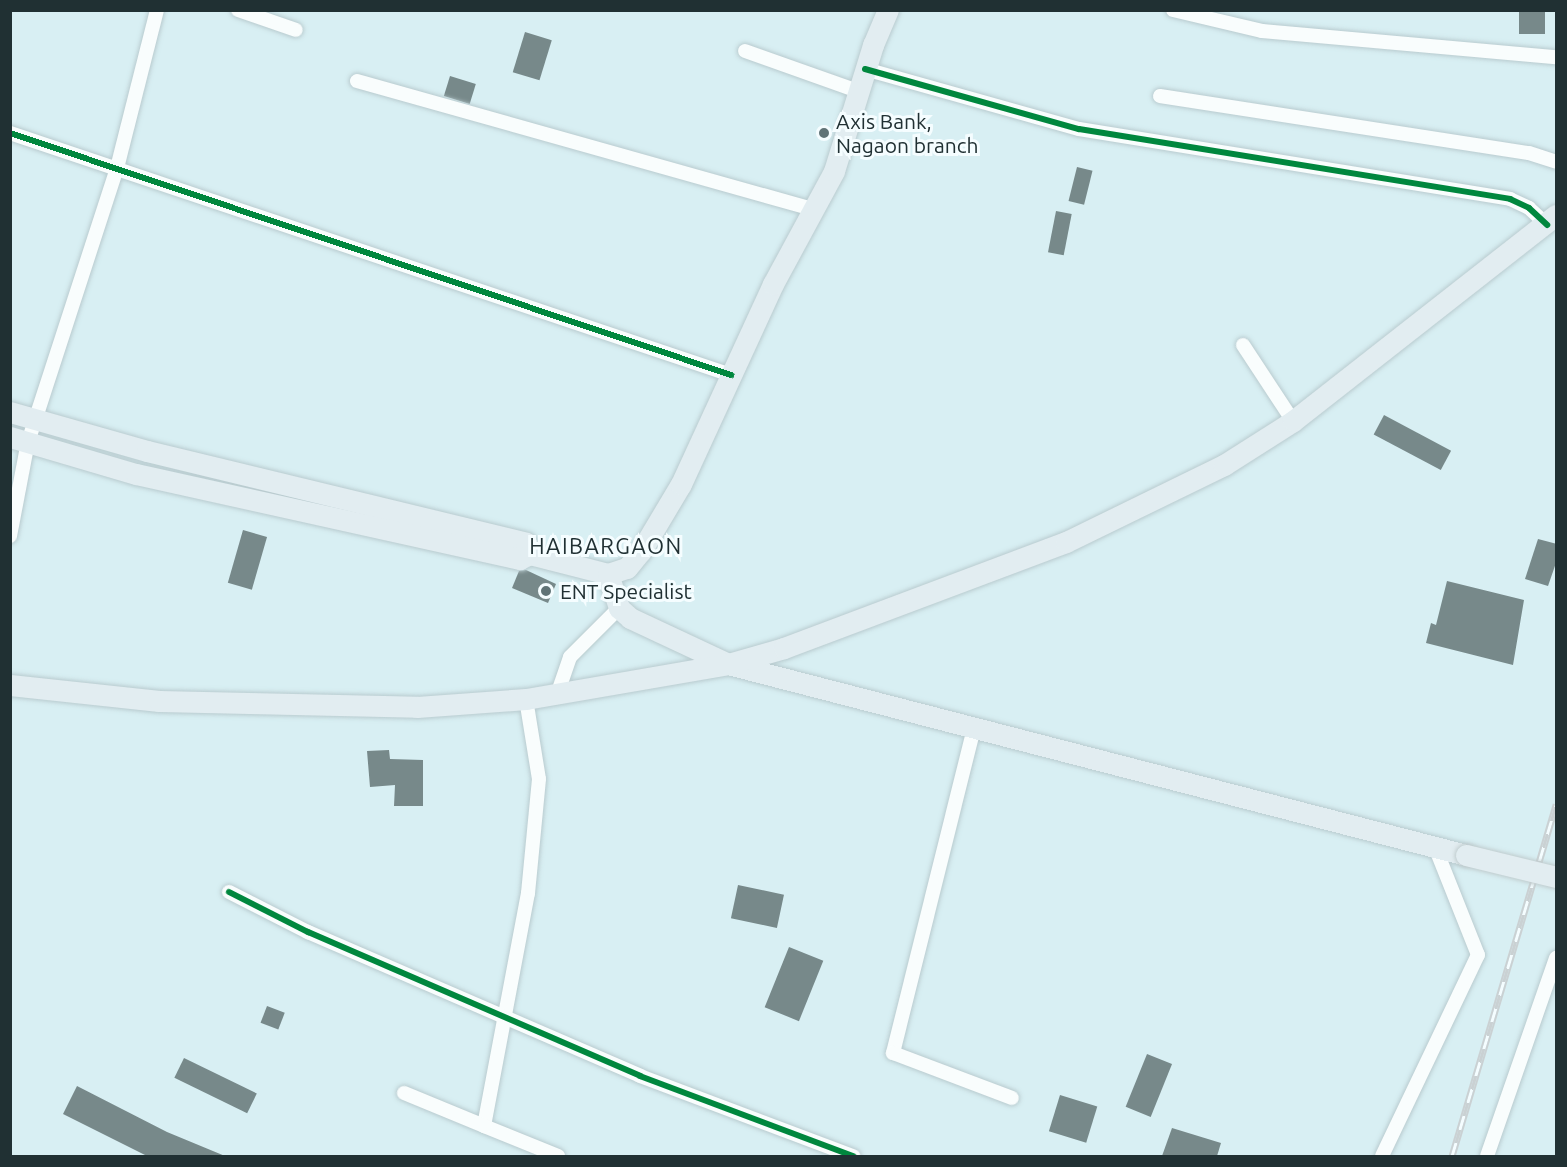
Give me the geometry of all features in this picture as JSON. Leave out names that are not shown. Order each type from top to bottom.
[{"type":"main road","points":[[19,440],[136,474],[520,559],[530,554],[608,574],[627,568],[641,552],[681,484],[731,375],[834,171],[865,69],[888,10]]},
{"type":"main road","points":[[10,685],[159,701],[362,709],[526,699],[728,664],[847,626],[1066,542],[1224,465],[1293,421],[1552,220]]},
{"type":"main road","points":[[10,412],[526,543],[530,554]]},
{"type":"main road","points":[[608,574],[619,608],[643,627],[728,664],[1557,877]]},
{"type":"street","points":[[10,536],[19,440],[36,420],[117,168],[157,10]]},
{"type":"street","points":[[238,10],[296,30]]},
{"type":"street","points":[[1173,10],[1262,31],[1557,57]]},
{"type":"street","points":[[745,51],[858,91]]},
{"type":"street","points":[[865,69],[1110,135],[1510,200],[1552,220]]},
{"type":"street","points":[[357,81],[813,209]]},
{"type":"street","points":[[1160,96],[1529,153],[1557,162]]},
{"type":"street","points":[[10,133],[731,375]]},
{"type":"street","points":[[1242,345],[1293,421]]},
{"type":"street","points":[[558,693],[570,657],[619,608]]},
{"type":"street","points":[[484,1126],[528,893],[539,779],[526,699]]},
{"type":"street","points":[[974,728],[893,1053],[1012,1098]]},
{"type":"street","points":[[1382,1156],[1478,955],[1435,847]]},
{"type":"street","points":[[229,892],[504,1018],[640,1076],[853,1156]]},
{"type":"street","points":[[1487,1156],[1557,958]]},
{"type":"street","points":[[404,1093],[558,1156]]},
{"type":"building","points":[[1519,10],[1545,10],[1545,34],[1519,34]]},
{"type":"building","points":[[525,32],[552,40],[539,80],[513,72]]},
{"type":"building","points":[[450,76],[476,84],[470,104],[444,96]]},
{"type":"building","points":[[1077,167],[1093,171],[1084,205],[1069,201]]},
{"type":"building","points":[[1056,211],[1072,214],[1064,255],[1048,252]]},
{"type":"building","points":[[1384,415],[1451,451],[1441,470],[1374,434]]},
{"type":"building","points":[[243,530],[267,537],[252,590],[228,583]]},
{"type":"building","points":[[1538,539],[1557,544],[1557,560],[1548,586],[1525,579]]},
{"type":"building","points":[[526,570],[556,584],[548,603],[512,588],[519,571]]},
{"type":"building","points":[[1447,581],[1524,600],[1513,665],[1426,643],[1431,623],[1436,625]]},
{"type":"building","points":[[389,750],[390,759],[423,760],[423,806],[394,806],[395,785],[370,787],[367,751]]},
{"type":"building","points":[[738,885],[784,895],[777,928],[731,918]]},
{"type":"building","points":[[789,947],[823,961],[799,1021],[765,1007]]},
{"type":"building","points":[[267,1006],[285,1013],[278,1030],[261,1023]]},
{"type":"building","points":[[1147,1054],[1172,1064],[1151,1117],[1126,1107]]},
{"type":"building","points":[[184,1058],[257,1094],[247,1113],[174,1078]]},
{"type":"building","points":[[77,1086],[167,1132],[225,1156],[147,1156],[63,1114]]},
{"type":"building","points":[[1060,1095],[1097,1106],[1086,1143],[1049,1131]]},
{"type":"building","points":[[1172,1128],[1221,1143],[1217,1156],[1162,1156]]},
{"type":"railway","points":[[1452,1156],[1556,804]]},
{"type":"cycle path","points":[[865,69],[1079,129],[1510,199],[1529,208],[1547,225]]},
{"type":"cycle path","points":[[10,133],[731,375]]},
{"type":"cycle path","points":[[229,892],[308,932],[640,1076],[853,1156]]},
{"type":"place","name":"Axis Bank, Nagaon branch","points":[[824,133]]},
{"type":"place","name":"ENT Specialist","points":[[546,591]]},
{"type":"district","name":"HAIBARGAON","points":[[606,546]]}]
